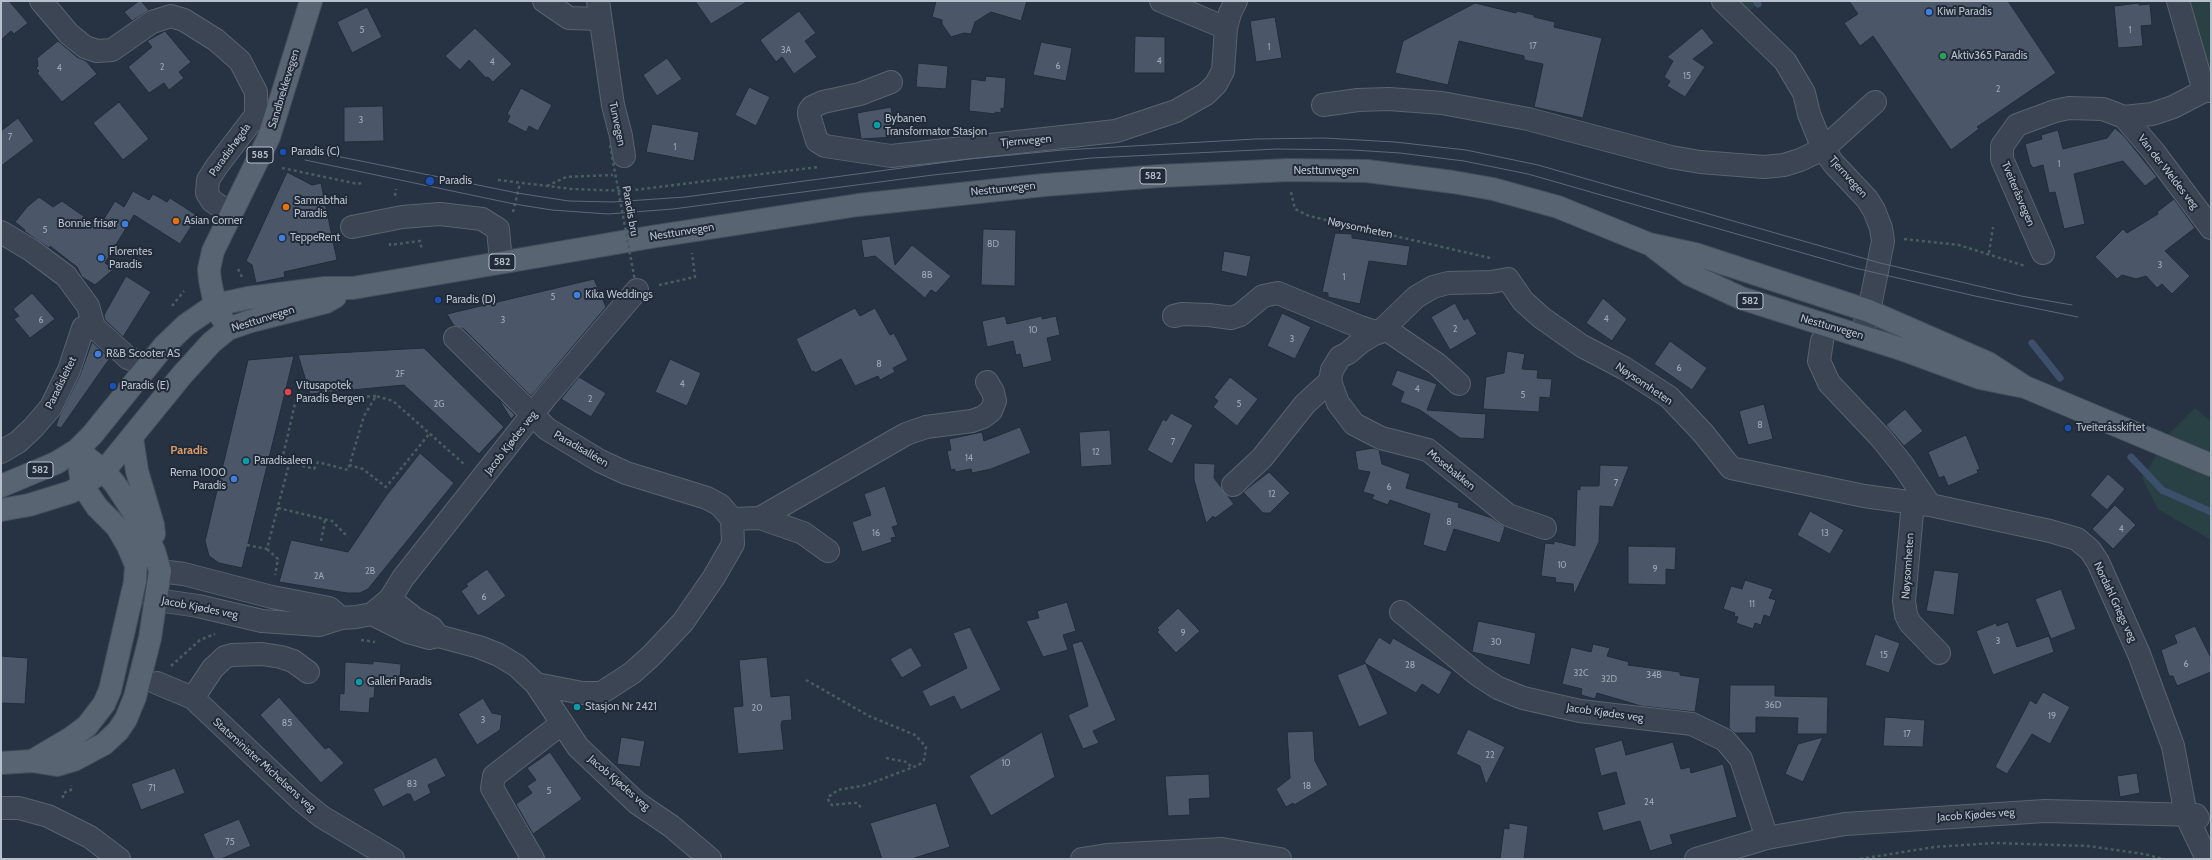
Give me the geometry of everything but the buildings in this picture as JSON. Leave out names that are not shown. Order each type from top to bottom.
[{"type":"main road","name":"Sandbrekkevegen","points":[[228,329],[216,304],[209,269],[213,251],[230,213],[269,137],[311,1]]},
{"type":"main road","name":"Nesttunvegen","points":[[77,450],[92,435],[146,365],[186,325],[216,304],[248,298],[324,288],[353,288],[718,226],[936,195],[1160,176],[1289,170],[1374,172],[1453,182],[1493,189],[1558,208],[1649,244],[1695,254],[1869,311],[1988,363],[2025,388]]},
{"type":"main road","name":"Nesttunvegen","points":[[1649,244],[1689,274],[1720,289],[1799,318],[1861,336],[1980,378],[2025,388],[2211,465]]},
{"type":"main road","name":"Nesttunvegen","points":[[77,488],[104,471],[182,375],[211,343],[228,329],[251,321],[326,302],[353,288]]},
{"type":"main road","points":[[1,763],[32,760],[57,765],[74,760],[98,748],[118,730],[126,719],[135,697],[150,638],[157,600],[157,561],[154,525],[137,471],[132,438]]},
{"type":"main road","points":[[77,450],[104,471],[138,519],[157,561]]},
{"type":"main road","points":[[32,760],[71,738],[87,726],[104,704],[110,690],[135,582],[136,565],[128,546],[117,527],[77,488],[77,450]]},
{"type":"main road","name":"582","points":[[1,486],[56,463],[77,450]]},
{"type":"main road","name":"582","points":[[1,510],[29,505],[77,488]]},
{"type":"street","name":"Paradishøgda","points":[[41,1],[69,34],[85,47],[97,51],[112,50],[152,22],[164,16],[171,16],[184,20],[216,40],[240,61],[256,92],[256,115],[208,180],[207,193],[212,201],[230,213]]},
{"type":"street","points":[[544,1],[569,18],[598,10]]},
{"type":"street","points":[[1161,1],[1226,28]]},
{"type":"street","name":"Tjernvegen","points":[[891,82],[860,94],[824,102],[812,107],[809,110],[809,115],[817,141],[826,146],[890,156],[1097,134],[1126,128],[1179,110],[1206,94],[1216,84],[1221,77],[1224,64],[1226,28],[1230,13],[1236,1]]},
{"type":"street","name":"Tjernvegen","points":[[1724,1],[1785,61],[1792,71],[1804,93],[1809,114],[1823,149],[1834,164],[1867,199],[1881,228],[1883,241],[1869,311],[1861,336]]},
{"type":"street","points":[[2178,1],[2208,91]]},
{"type":"street","name":"Tunvegen","points":[[598,10],[613,105],[621,136],[617,151]]},
{"type":"street","name":"Tveiteråsvegen","points":[[2042,254],[2002,159],[2002,146],[2016,125],[2055,111],[2069,108],[2103,109],[2124,117],[2152,114],[2173,107],[2208,91]]},
{"type":"street","points":[[1323,105],[1389,99],[1442,103],[1528,119],[1671,157],[1734,166],[1764,167],[1784,165],[1808,158],[1823,149],[1875,102]]},
{"type":"street","name":"Van der Weldes veg","points":[[2124,117],[2154,152],[2211,228]]},
{"type":"street","points":[[352,227],[402,217],[440,214],[482,220],[498,230],[501,262]]},
{"type":"street","points":[[1,232],[30,250],[66,276],[88,306],[94,327],[128,358],[146,365]]},
{"type":"street","points":[[1233,485],[1262,458],[1305,404],[1330,381],[1332,370],[1340,357],[1348,353],[1361,342],[1381,331],[1416,297],[1432,287],[1448,283],[1491,282],[1508,279]]},
{"type":"street","name":"Nøysomheten","points":[[1508,279],[1523,301],[1542,318],[1582,346],[1624,368],[1669,397],[1703,433],[1730,468],[1864,496],[1922,503],[1904,601],[1906,615],[1910,623],[1939,653]]},
{"type":"street","name":"Jacob Kjødes veg","points":[[135,582],[157,600],[198,606],[262,621],[292,625],[319,625],[341,618],[356,618],[372,614],[390,600],[403,569],[481,480],[540,422],[636,286]]},
{"type":"street","points":[[1174,316],[1182,314],[1232,318],[1240,315],[1263,296],[1278,293],[1360,327],[1381,331],[1437,364],[1459,384]]},
{"type":"street","name":"Paradisleitet","points":[[1,452],[18,442],[33,428],[51,407],[69,370],[83,328],[94,327]]},
{"type":"street","name":"Paradisalléen","points":[[455,338],[540,422],[600,461],[649,481],[706,498],[720,505],[732,519]]},
{"type":"street","points":[[1822,341],[1819,361],[1825,375],[1835,391],[1856,411],[1902,464],[1922,503]]},
{"type":"street","name":"Mosebakken","points":[[1330,381],[1344,412],[1354,424],[1362,430],[1381,438],[1428,450],[1508,516],[1545,528]]},
{"type":"street","points":[[760,518],[906,434],[926,427],[972,421],[983,417],[991,411],[995,401],[993,392],[987,382]]},
{"type":"street","name":"Nordahl Griegs veg","points":[[1922,503],[2063,534],[2077,539],[2090,550],[2107,580],[2136,647],[2173,746],[2186,815],[2207,850]]},
{"type":"street","points":[[536,684],[582,693],[601,693],[632,673],[652,656],[683,622],[714,577],[732,544],[732,519],[760,518],[803,533],[828,551]]},
{"type":"street","points":[[135,582],[157,561],[204,579],[272,597],[328,608],[341,618]]},
{"type":"street","name":"Jacob Kjødes veg","points":[[390,600],[414,618],[432,628],[438,636]]},
{"type":"street","name":"Jacob Kjødes veg","points":[[1401,612],[1478,675],[1498,688],[1523,698],[1580,711],[1692,724],[1725,740],[1741,759],[1767,838]]},
{"type":"street","name":"Jacob Kjødes veg","points":[[372,614],[408,632],[429,638],[438,636],[480,647],[499,655],[517,666],[536,684],[561,724],[578,747],[609,778],[703,856]]},
{"type":"street","points":[[193,698],[213,668],[225,657],[232,655],[262,654],[281,657],[293,661],[308,672]]},
{"type":"street","name":"Statsminister Michelsens veg","points":[[157,683],[193,698],[317,813],[354,838],[393,859]]},
{"type":"street","points":[[533,859],[492,788],[494,776],[561,724]]},
{"type":"street","points":[[1,808],[18,808],[48,816],[90,837],[119,859]]},
{"type":"street","name":"Jacob Kjødes veg","points":[[1696,859],[1767,838],[1845,824],[2045,811],[2186,815]]},
{"type":"street","points":[[1082,859],[1107,855],[1222,849],[1280,859]]},
{"type":"path","name":"Tunvegen","points":[[546,186],[566,177],[611,176],[620,168],[617,151]]},
{"type":"path","name":"Paradis bru","points":[[617,151],[636,286]]},
{"type":"path","points":[[498,180],[546,186],[627,191],[822,167]]},
{"type":"path","points":[[282,168],[358,184],[364,182]]},
{"type":"path","points":[[512,214],[520,183]]},
{"type":"path","name":"Nøysomheten","points":[[1291,190],[1295,209],[1308,216],[1492,259],[1508,279]]},
{"type":"path","points":[[1989,253],[1993,227]]},
{"type":"path","points":[[1883,241],[1900,239],[1936,242],[1989,253],[2035,268],[2039,267],[2044,262],[2042,254]]},
{"type":"path","points":[[390,245],[420,241],[422,250]]},
{"type":"path","points":[[636,286],[695,277],[691,250]]},
{"type":"path","points":[[376,396],[364,416],[348,470],[318,462],[314,469],[289,464],[282,460],[297,395],[307,400],[376,396],[394,401],[481,480]]},
{"type":"path","points":[[349,465],[363,468],[386,487],[430,433]]},
{"type":"path","points":[[267,549],[289,464]]},
{"type":"path","points":[[278,508],[332,521],[348,537]]},
{"type":"path","points":[[321,541],[325,520]]},
{"type":"path","points":[[247,545],[267,549],[278,559],[274,579]]},
{"type":"path","points":[[806,680],[869,716],[915,735],[926,747],[926,754],[919,765],[866,785],[838,790],[828,797],[829,803],[832,805],[858,803],[861,808]]},
{"type":"path","points":[[886,758],[907,762],[912,768]]},
{"type":"path","points":[[1860,859],[1934,847],[1995,842],[2088,846],[2144,854],[2163,859]]},
{"type":"green space","points":[[1737,1],[1762,1],[1748,12]]},
{"type":"green space","points":[[2182,1],[2211,1],[2211,73],[2201,63]]},
{"type":"green space","points":[[2195,408],[2211,421],[2211,540],[2158,509],[2142,478],[2171,432]]},
{"type":"waterway","points":[[2032,343],[2060,378]]},
{"type":"waterway","points":[[2131,457],[2162,490],[2211,512]]},
{"type":"tram line","points":[[307,150],[517,193],[569,201],[613,202],[685,197],[969,159],[1063,150],[1255,139],[1324,138],[1395,142],[1466,150],[1538,165],[1880,263],[2021,296],[2072,305]]},
{"type":"tram line","points":[[305,160],[514,204],[552,210],[608,214],[673,209],[933,175],[1091,158],[1277,149],[1353,150],[1400,153],[1464,161],[1528,174],[1855,268],[1975,296],[2078,317]]},
{"type":"place","name":"Kiwi Paradis","points":[[1929,12]]},
{"type":"place","name":"Aktiv365 Paradis","points":[[1943,56]]},
{"type":"place","name":"Bybanen Transformator Stasjon","points":[[877,125]]},
{"type":"place","name":"Paradis (C)","points":[[283,152]]},
{"type":"place","name":"Paradis","points":[[430,181]]},
{"type":"place","name":"Samrabthai Paradis","points":[[286,207]]},
{"type":"place","name":"Asian Corner","points":[[176,221]]},
{"type":"place","name":"Bonnie frisør","points":[[125,224]]},
{"type":"place","name":"TeppeRent","points":[[282,238]]},
{"type":"place","name":"Florentes Paradis","points":[[101,258]]},
{"type":"place","name":"Kika Weddings","points":[[577,295]]},
{"type":"place","name":"Paradis (D)","points":[[438,300]]},
{"type":"place","name":"R&B Scooter AS","points":[[98,354]]},
{"type":"place","name":"Paradis (E)","points":[[113,386]]},
{"type":"place","name":"Vitusapotek Paradis Bergen","points":[[288,392]]},
{"type":"place","name":"Tveiteråsskiftet","points":[[2068,428]]},
{"type":"place","name":"Paradisaleen","points":[[246,461]]},
{"type":"place","name":"Rema 1000 Paradis","points":[[234,479]]},
{"type":"place","name":"Galleri Paradis","points":[[359,682]]},
{"type":"place","name":"Stasjon Nr 2421","points":[[577,707]]},
{"type":"district","name":"Paradis","points":[[189,450]]}]
